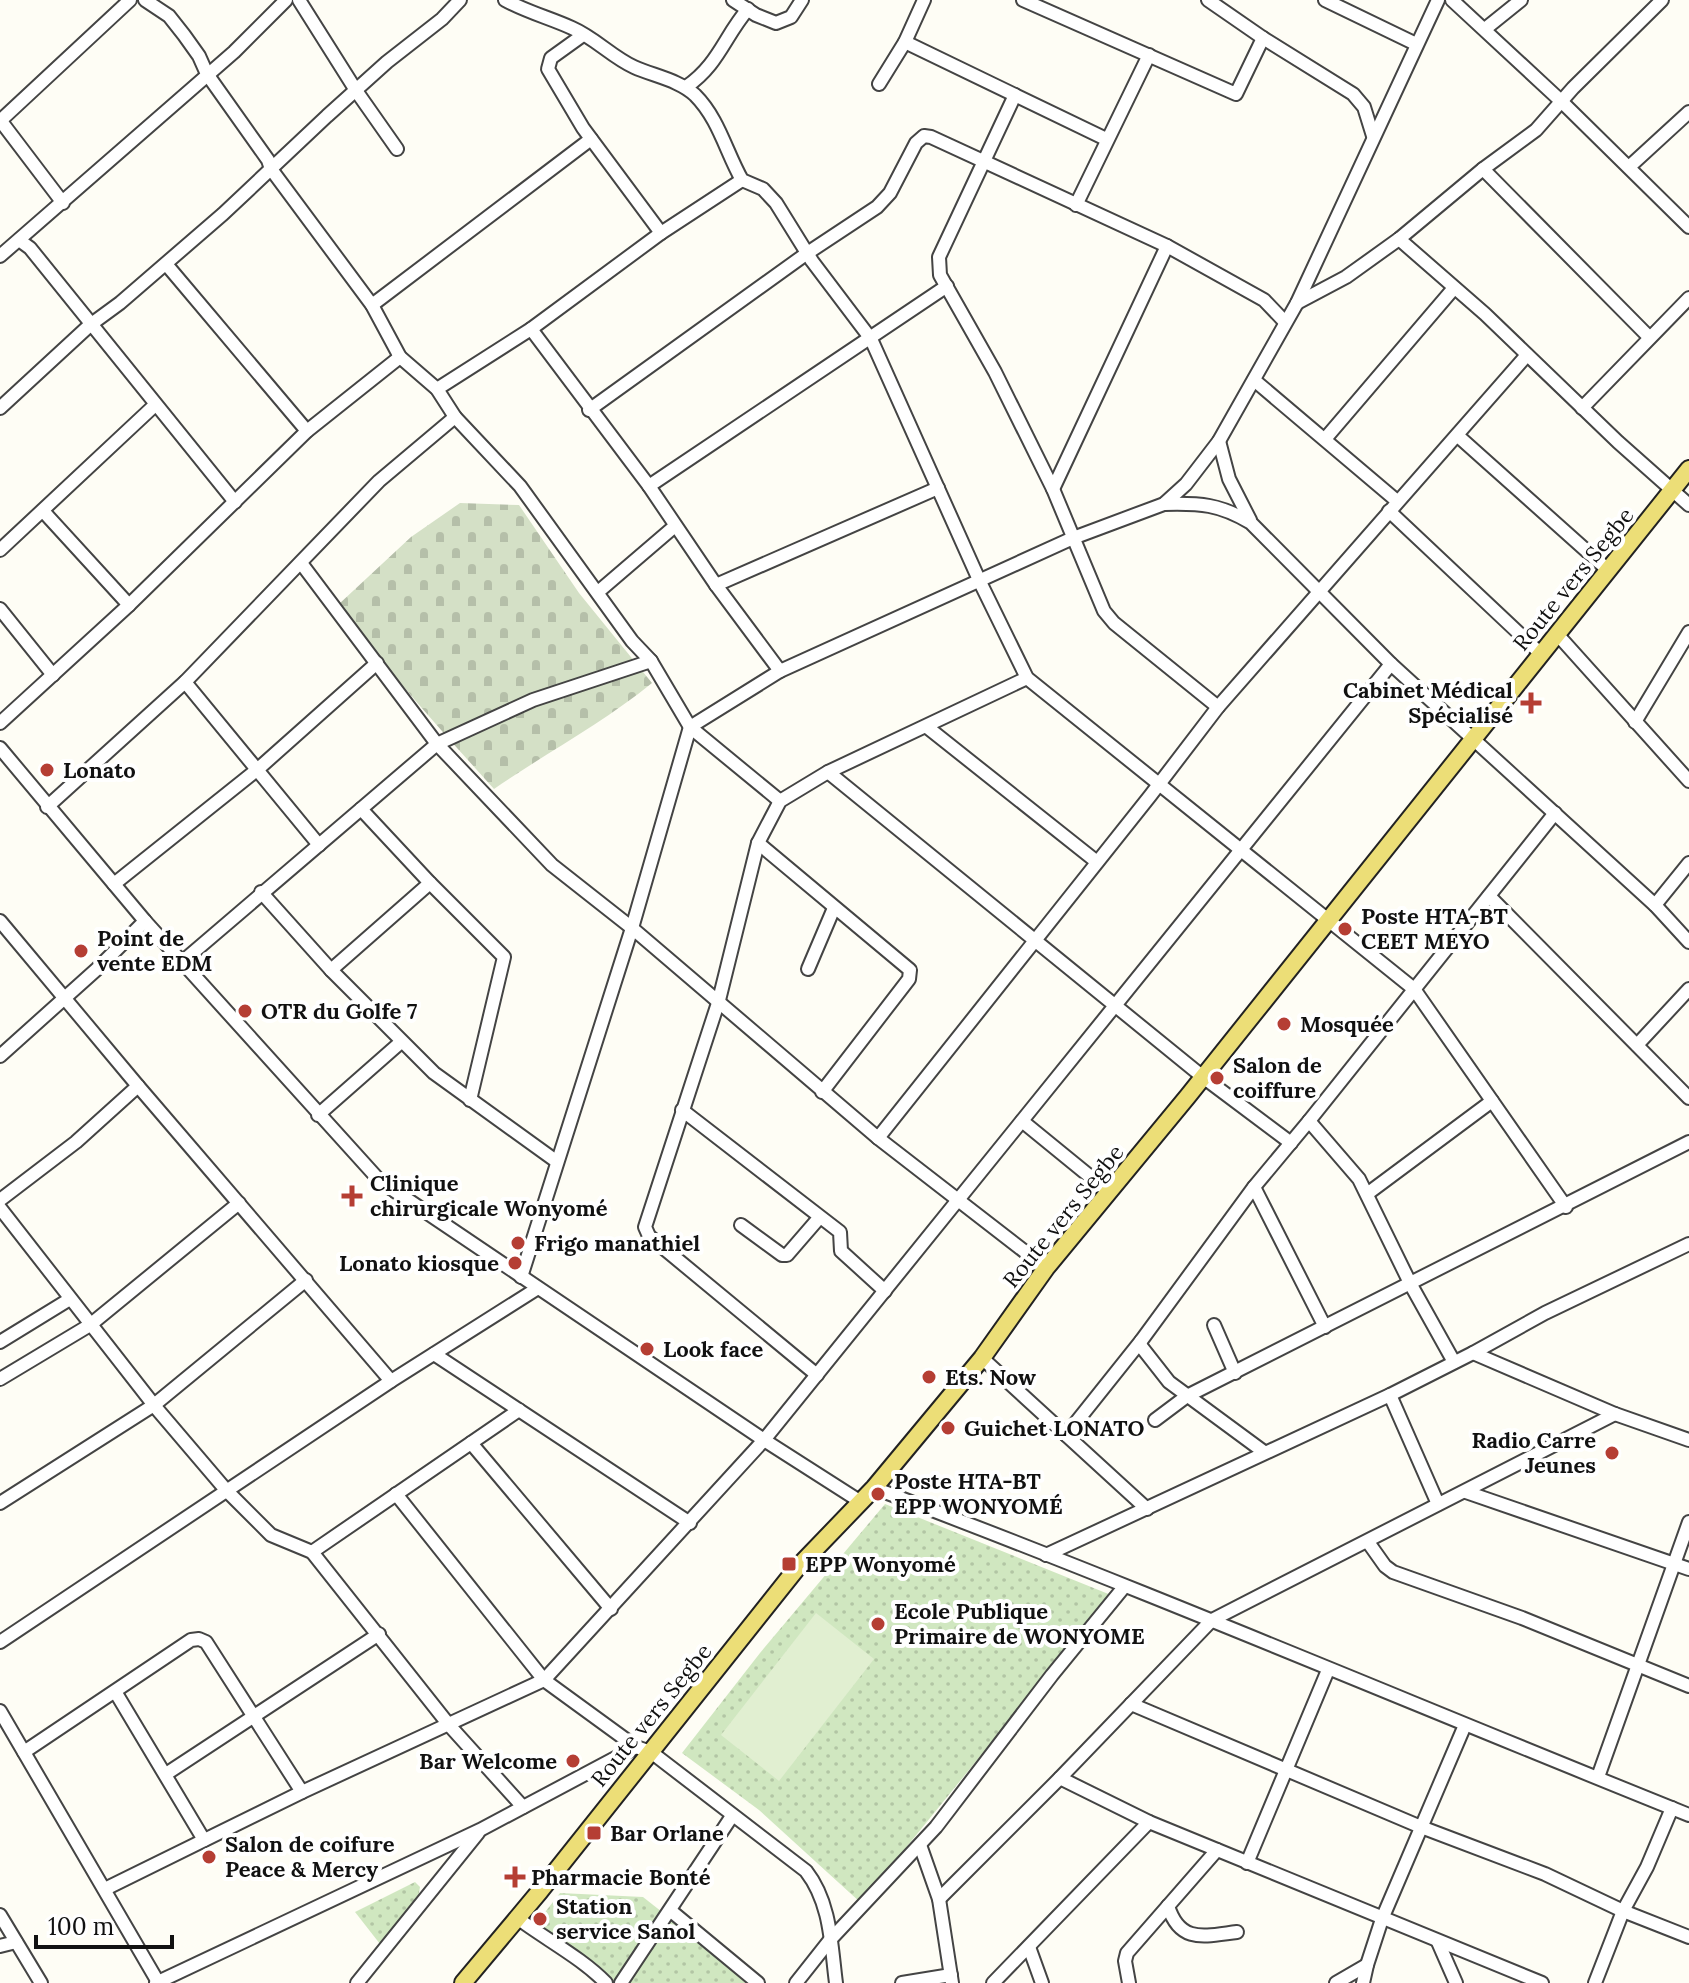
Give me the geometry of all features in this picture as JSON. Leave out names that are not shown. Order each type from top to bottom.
[{"type":"main road","name":"Route vers Segbe","points":[[463,1983],[643,1750],[797,1568],[874,1488],[982,1358],[1046,1268],[1203,1077],[1689,469]]},
{"type":"street","points":[[63,203],[0,121],[130,0]]},
{"type":"street","points":[[145,0],[169,16],[199,56],[207,74],[268,160],[271,169],[372,305],[400,357],[437,389],[455,417],[520,486],[632,641],[651,661],[690,727],[780,801]]},
{"type":"street","points":[[0,256],[234,52],[286,0]]},
{"type":"street","points":[[299,0],[397,149]]},
{"type":"street","points":[[0,408],[90,325],[166,264],[387,62],[442,19],[460,0]]},
{"type":"street","points":[[505,0],[527,12],[574,29],[632,66],[686,87],[707,109],[742,180],[763,189],[776,203],[806,254],[871,339],[980,582],[1027,678],[1414,989],[1566,1207]]},
{"type":"street","points":[[733,0],[776,23],[791,17],[802,0]]},
{"type":"street","points":[[879,84],[905,42],[924,0]]},
{"type":"street","points":[[1023,0],[1236,94],[1263,38]]},
{"type":"street","points":[[1208,0],[1353,94],[1364,107],[1373,136]]},
{"type":"street","points":[[1325,0],[1416,44]]},
{"type":"street","points":[[1164,504],[1186,484],[1219,441],[1297,303],[1438,0]]},
{"type":"street","points":[[1452,0],[1689,226]]},
{"type":"street","points":[[1485,29],[1521,0]]},
{"type":"street","points":[[1297,303],[1326,290],[1399,239],[1483,169],[1536,130],[1662,0]]},
{"type":"street","points":[[686,87],[718,58],[736,22],[748,9]]},
{"type":"street","points":[[583,35],[551,58],[548,69],[564,100],[661,233]]},
{"type":"street","points":[[905,42],[1106,139]]},
{"type":"street","points":[[1076,205],[1149,55]]},
{"type":"street","points":[[1015,95],[939,257],[938,268],[995,372],[1053,489],[1109,618],[1218,707]]},
{"type":"street","points":[[1629,167],[1689,112]]},
{"type":"street","points":[[589,410],[885,201],[916,143],[924,136],[1167,246],[1264,300],[1285,322]]},
{"type":"street","points":[[372,305],[591,139]]},
{"type":"street","points":[[1483,169],[1649,337]]},
{"type":"street","points":[[437,389],[531,329],[661,233],[742,180]]},
{"type":"street","points":[[1399,239],[1689,505]]},
{"type":"street","points":[[19,240],[30,248],[235,502]]},
{"type":"street","points":[[1053,489],[1167,246]]},
{"type":"street","points":[[166,264],[307,431]]},
{"type":"street","points":[[649,486],[947,286]]},
{"type":"street","points":[[1325,439],[1454,288]]},
{"type":"street","points":[[1582,408],[1689,298]]},
{"type":"street","points":[[531,329],[649,486],[716,585],[780,671]]},
{"type":"street","points":[[878,1138],[1218,707],[1527,355]]},
{"type":"street","points":[[0,723],[129,605],[307,431],[400,357]]},
{"type":"street","points":[[1254,380],[1397,501]]},
{"type":"street","points":[[0,550],[155,405]]},
{"type":"street","points":[[47,807],[185,682],[379,481],[455,417]]},
{"type":"street","points":[[1458,436],[1608,570]]},
{"type":"street","points":[[1219,441],[1229,479],[1251,523]]},
{"type":"street","points":[[716,585],[938,488]]},
{"type":"street","points":[[521,1277],[632,928],[690,727],[780,671],[1073,538],[1164,504],[1209,504],[1235,513],[1251,523],[1391,664],[1475,737],[1655,905],[1689,942]]},
{"type":"street","points":[[43,511],[129,605]]},
{"type":"street","points":[[1389,511],[1541,654]]},
{"type":"street","points":[[598,592],[675,526]]},
{"type":"street","points":[[301,563],[437,744],[552,865],[719,1000],[878,1138],[1046,1268]]},
{"type":"street","points":[[0,609],[53,675]]},
{"type":"street","points":[[1557,634],[1689,781]]},
{"type":"street","points":[[1635,722],[1688,637]]},
{"type":"street","points":[[182,962],[437,744],[533,700],[651,661]]},
{"type":"street","points":[[114,884],[258,769],[377,663]]},
{"type":"street","points":[[105,1889],[302,1792],[544,1680],[764,1440],[1391,664]]},
{"type":"street","points":[[817,1375],[645,1227],[719,1000],[758,843],[780,801],[828,772],[1027,678]]},
{"type":"street","points":[[185,682],[319,845]]},
{"type":"street","points":[[927,727],[1097,862]]},
{"type":"street","points":[[0,748],[145,921],[380,1181],[861,1502]]},
{"type":"street","points":[[828,772],[1114,1006],[1291,1143]]},
{"type":"street","points":[[361,809],[430,883],[517,968]]},
{"type":"street","points":[[1066,1435],[1141,1341],[1254,1187],[1555,813]]},
{"type":"street","points":[[758,843],[910,970],[909,979],[822,1092]]},
{"type":"street","points":[[1655,905],[1689,863]]},
{"type":"street","points":[[331,970],[430,883]]},
{"type":"street","points":[[261,892],[331,970],[434,1073],[556,1161]]},
{"type":"street","points":[[1489,896],[1689,1098]]},
{"type":"street","points":[[808,969],[834,908]]},
{"type":"street","points":[[0,921],[391,1381]]},
{"type":"street","points":[[0,1056],[66,999],[145,921]]},
{"type":"street","points":[[470,1100],[504,957]]},
{"type":"street","points":[[1637,1045],[1689,989]]},
{"type":"street","points":[[318,1115],[401,1042]]},
{"type":"street","points":[[0,1200],[76,1142],[138,1086]]},
{"type":"street","points":[[1367,1194],[1492,1101]]},
{"type":"street","points":[[682,1110],[840,1232],[841,1251],[885,1291]]},
{"type":"street","points":[[1022,1121],[1109,1192]]},
{"type":"street","points":[[1309,1121],[1359,1179],[1411,1285],[1454,1362]]},
{"type":"street","points":[[1155,1420],[1187,1396],[1566,1207],[1689,1142]]},
{"type":"street","points":[[1254,1187],[1325,1327]]},
{"type":"street","points":[[0,1379],[90,1325],[239,1203]]},
{"type":"street","points":[[0,1208],[154,1405],[226,1490],[271,1535],[312,1552],[449,1725],[523,1807]]},
{"type":"street","points":[[741,1225],[782,1255],[787,1255],[819,1218]]},
{"type":"street","points":[[1046,1555],[1390,1395],[1569,1300],[1689,1244]]},
{"type":"street","points":[[0,1503],[154,1405],[306,1280]]},
{"type":"street","points":[[0,1642],[391,1381],[538,1288]]},
{"type":"street","points":[[0,1342],[70,1299]]},
{"type":"street","points":[[1214,1325],[1235,1373]]},
{"type":"street","points":[[1141,1341],[1140,1345],[1165,1378],[1264,1452]]},
{"type":"street","points":[[1473,1353],[1615,1414],[1689,1440]]},
{"type":"street","points":[[434,1354],[690,1523]]},
{"type":"street","points":[[982,1358],[1147,1509]]},
{"type":"street","points":[[1390,1395],[1438,1504]]},
{"type":"street","points":[[312,1552],[519,1410]]},
{"type":"street","points":[[939,1899],[1212,1620],[1615,1414]]},
{"type":"street","points":[[471,1443],[611,1609]]},
{"type":"street","points":[[874,1488],[1212,1620],[1689,1815]]},
{"type":"street","points":[[1466,1492],[1689,1569]]},
{"type":"street","points":[[396,1494],[544,1680],[806,1871],[813,1880],[827,1917],[836,1983]]},
{"type":"street","points":[[1598,1777],[1689,1522]]},
{"type":"street","points":[[1368,1542],[1393,1572],[1522,1618],[1689,1686]]},
{"type":"street","points":[[796,1983],[830,1940],[920,1845],[1124,1587]]},
{"type":"street","points":[[166,1774],[379,1634]]},
{"type":"street","points":[[24,1752],[191,1640],[199,1639],[206,1642],[302,1792]]},
{"type":"street","points":[[1247,1863],[1328,1670]]},
{"type":"street","points":[[116,1693],[204,1840]]},
{"type":"street","points":[[1131,1704],[1421,1827],[1545,1874],[1623,1911],[1689,1937]]},
{"type":"street","points":[[0,1711],[157,1982],[643,1750]]},
{"type":"street","points":[[1363,1983],[1382,1919],[1465,1725]]},
{"type":"street","points":[[1060,1778],[1149,1822],[1542,1983]]},
{"type":"street","points":[[1595,1983],[1623,1911],[1647,1867],[1672,1808]]},
{"type":"street","points":[[621,1983],[732,1816]]},
{"type":"street","points":[[993,1983],[1149,1822]]},
{"type":"street","points":[[357,1983],[480,1830]]},
{"type":"street","points":[[902,1983],[952,1979],[939,1899],[920,1845]]},
{"type":"street","points":[[1129,1983],[1125,1961],[1127,1953],[1217,1850]]},
{"type":"street","points":[[1168,1906],[1173,1921],[1187,1933],[1202,1937],[1237,1932]]},
{"type":"street","points":[[671,1911],[758,1983]]},
{"type":"street","points":[[0,1915],[41,1983]]},
{"type":"street","points":[[516,1917],[591,1968],[606,1983]]},
{"type":"street","points":[[0,1946],[16,1942]]},
{"type":"street","points":[[1438,1942],[1456,1983]]},
{"type":"street","points":[[1029,1947],[1042,1983]]},
{"type":"street","points":[[1336,1983],[1367,1965]]},
{"type":"green space","points":[[460,503],[519,505],[579,593],[652,683],[494,789],[394,676],[339,604],[411,537]]},
{"type":"green space","points":[[885,1504],[1111,1595],[861,1903],[759,1810],[682,1753],[760,1653]]},
{"type":"green space","points":[[816,1613],[874,1659],[779,1781],[721,1735]]},
{"type":"green space","points":[[415,1882],[420,1887],[418,1898],[380,1944],[355,1912]]},
{"type":"green space","points":[[560,1893],[643,1897],[752,1983],[603,1983],[535,1925]]},
{"type":"place","name":"Cabinet Médical Spécialisé","points":[[1531,703]]},
{"type":"place","name":"Lonato","points":[[47,770]]},
{"type":"place","name":"Poste HTA-BT CEET MEYO","points":[[1345,929]]},
{"type":"place","name":"Point de vente EDM","points":[[81,951]]},
{"type":"place","name":"OTR du Golfe 7","points":[[245,1011]]},
{"type":"place","name":"Mosquée","points":[[1284,1024]]},
{"type":"place","name":"Salon de coiffure","points":[[1217,1078]]},
{"type":"place","name":"Clinique chirurgicale Wonyomé","points":[[352,1196]]},
{"type":"place","name":"Frigo manathiel","points":[[518,1243]]},
{"type":"place","name":"Lonato kiosque","points":[[515,1263]]},
{"type":"place","name":"Look face","points":[[647,1349]]},
{"type":"place","name":"Ets. Now","points":[[929,1377]]},
{"type":"place","name":"Guichet LONATO","points":[[948,1428]]},
{"type":"place","name":"Radio Carre Jeunes","points":[[1612,1453]]},
{"type":"place","name":"Poste HTA-BT EPP WONYOMÉ","points":[[878,1494]]},
{"type":"place","name":"EPP Wonyomé","points":[[789,1564]]},
{"type":"place","name":"Ecole Publique Primaire de WONYOME","points":[[878,1624]]},
{"type":"place","name":"Bar Welcome","points":[[573,1761]]},
{"type":"place","name":"Bar Orlane","points":[[594,1833]]},
{"type":"place","name":"Salon de coifure Peace & Mercy","points":[[209,1857]]},
{"type":"place","name":"Pharmacie Bonté","points":[[515,1877]]},
{"type":"place","name":"Station service Sanol","points":[[540,1919]]}]
